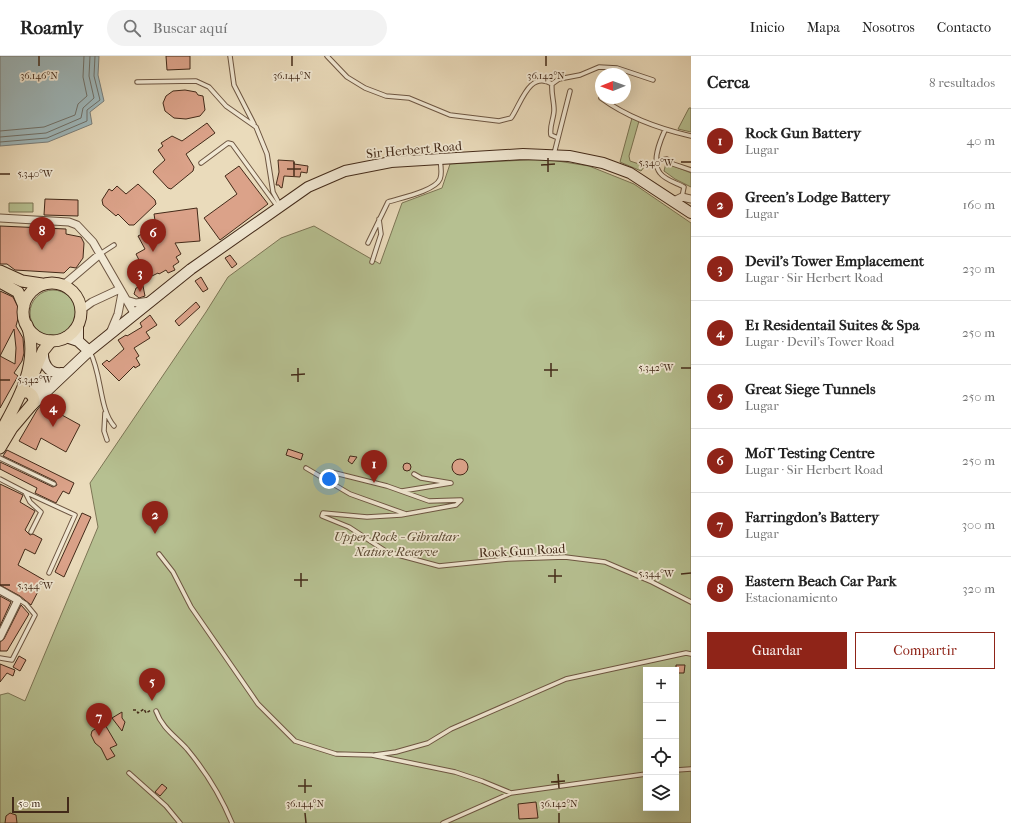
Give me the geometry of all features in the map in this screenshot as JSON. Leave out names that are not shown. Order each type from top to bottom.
[{"type":"main road","name":"Sir Herbert Road","points":[[66,371],[109,334],[191,269],[279,206],[314,184],[345,171],[391,162],[523,154],[554,155],[588,160],[618,168],[678,199],[691,213]]},
{"type":"main road","points":[[0,271],[22,281],[42,284],[60,284],[75,294],[81,310],[78,326],[78,341]]},
{"type":"main road","points":[[0,282],[18,292],[24,306],[24,316],[31,340],[32,352],[24,395],[0,433]]},
{"type":"main road","points":[[24,306],[32,291],[42,284]]},
{"type":"main road","points":[[27,325],[38,337],[51,341],[66,338],[78,341],[90,351]]},
{"type":"main road","points":[[66,338],[78,326]]},
{"type":"main road","points":[[32,406],[26,409],[20,407],[43,351],[51,341]]},
{"type":"main road","points":[[43,351],[43,358],[46,365],[54,373],[66,371]]},
{"type":"main road","points":[[24,395],[66,371]]},
{"type":"main road","points":[[0,448],[12,428],[66,371]]},
{"type":"main road","points":[[24,395],[33,397],[32,406]]},
{"type":"street","points":[[678,199],[691,200]]},
{"type":"street","points":[[0,218],[69,222],[84,230],[100,254],[134,314]]},
{"type":"street","points":[[60,284],[66,283],[100,254]]},
{"type":"street","points":[[81,310],[92,302],[123,294],[136,303],[150,301]]},
{"type":"street","points":[[109,334],[118,314],[123,294]]},
{"type":"street","points":[[0,590],[18,599],[0,637]]},
{"type":"lane","points":[[230,56],[234,85],[256,127],[267,154],[273,192],[279,206]]},
{"type":"lane","points":[[327,56],[347,77],[365,88],[386,96],[409,98],[450,115],[499,120],[511,118],[520,106],[527,88],[537,82],[547,81],[552,84]]},
{"type":"lane","points":[[558,138],[551,135],[550,131],[554,109],[551,93],[552,84],[559,79],[580,75],[599,67],[617,68],[653,80]]},
{"type":"lane","points":[[137,82],[196,81],[209,87],[226,106],[256,127]]},
{"type":"lane","points":[[554,155],[570,90]]},
{"type":"lane","points":[[609,104],[617,110],[665,130],[691,136]]},
{"type":"lane","points":[[665,130],[659,144],[656,161],[660,173],[684,187],[678,199]]},
{"type":"lane","points":[[201,163],[228,142],[232,144],[279,206]]},
{"type":"lane","points":[[368,243],[388,202],[404,198],[436,185],[440,178],[440,159]]},
{"type":"lane","points":[[656,161],[667,159],[673,164],[691,170]]},
{"type":"lane","points":[[372,262],[381,234],[379,218]]},
{"type":"lane","points":[[100,254],[114,245]]},
{"type":"lane","points":[[90,351],[98,375],[105,412],[104,432],[107,440]]},
{"type":"lane","points":[[105,412],[114,426]]},
{"type":"lane","points":[[0,458],[54,484]]},
{"type":"lane","points":[[306,468],[350,494],[407,514]]},
{"type":"lane","points":[[331,472],[401,491],[451,483],[421,478],[414,474]]},
{"type":"lane","points":[[0,479],[75,516],[49,573]]},
{"type":"lane","name":"Rock Gun Road","points":[[401,491],[429,501],[461,500],[456,505],[407,514],[367,517],[323,513],[322,516],[349,527],[387,552],[439,566],[508,559],[564,557],[605,562],[652,582],[691,602]]},
{"type":"lane","points":[[25,492],[30,502],[41,512],[31,532]]},
{"type":"lane","points":[[159,554],[173,572],[191,607],[258,704],[295,742],[336,754],[372,755],[396,752],[428,743],[451,729],[566,679],[636,662],[686,653],[691,654]]},
{"type":"lane","points":[[0,658],[12,660],[35,615],[26,604],[18,599]]},
{"type":"lane","points":[[156,711],[164,727],[185,747],[210,780],[232,823]]},
{"type":"lane","points":[[372,755],[455,772],[511,793]]},
{"type":"lane","points":[[679,770],[691,769]]},
{"type":"lane","points":[[129,773],[166,806],[180,823]]},
{"type":"lane","points":[[443,823],[511,793],[643,774]]},
{"type":"path","points":[[132,710],[136,710],[138,713],[144,709],[146,713]]},
{"type":"green space","points":[[689,108],[691,108],[691,132],[678,129]]},
{"type":"green space","points":[[632,118],[639,121],[629,156],[630,161],[645,166],[641,171],[620,162]]},
{"type":"green space","name":"Upper Rock - Gibraltar Nature Reserve","points":[[545,159],[589,166],[634,184],[691,223],[691,823],[0,823],[0,695],[8,693],[25,701],[98,527],[90,483],[206,312],[228,277],[281,238],[314,226],[380,264],[402,203],[442,188],[450,164]]},
{"type":"green space","points":[[666,163],[691,173],[691,187],[675,179],[664,171]]},
{"type":"green space","points":[[9,203],[33,203],[33,212],[9,212]]},
{"type":"green space","points":[[53,290],[66,294],[72,300],[76,313],[72,326],[66,332],[53,336],[40,332],[34,326],[30,313],[34,300],[40,294]]},
{"type":"water","points":[[0,56],[99,56],[98,75],[104,101],[90,112],[92,124],[48,142],[0,146]]},
{"type":"building","points":[[166,56],[190,56],[190,69],[167,70]]},
{"type":"building","points":[[185,90],[196,92],[198,95],[203,96],[205,110],[200,116],[186,119],[174,118],[165,111],[163,103],[166,96],[173,91]]},
{"type":"building","points":[[207,123],[215,133],[186,154],[194,167],[193,171],[171,189],[168,188],[153,172],[165,160],[158,150],[163,146],[161,143],[172,136],[182,141]]},
{"type":"building","points":[[278,160],[294,161],[294,164],[308,166],[307,173],[301,172],[300,177],[284,176],[282,188],[279,185],[276,185],[279,172]]},
{"type":"building","points":[[239,166],[268,204],[220,240],[204,218],[237,194],[225,176]]},
{"type":"building","points":[[138,184],[155,200],[156,204],[134,225],[129,225],[118,214],[116,216],[103,205],[102,200],[109,189],[112,191],[117,186],[126,194]]},
{"type":"building","points":[[45,199],[78,200],[78,216],[44,215]]},
{"type":"building","points":[[197,208],[200,241],[175,243],[181,254],[176,257],[179,262],[173,266],[175,270],[168,273],[166,270],[148,278],[136,254],[145,249],[138,236],[156,227],[154,214]]},
{"type":"building","points":[[0,226],[66,229],[66,234],[81,237],[84,243],[83,258],[76,268],[70,267],[64,273],[15,270],[7,264],[0,264]]},
{"type":"building","points":[[230,255],[237,264],[232,268],[225,258]]},
{"type":"building","points":[[201,277],[208,289],[203,292],[195,281]]},
{"type":"building","points":[[143,286],[145,296],[139,298],[134,294],[136,288]]},
{"type":"building","points":[[0,291],[13,297],[20,311],[16,326],[23,338],[24,353],[22,361],[14,373],[18,376],[0,408]],"holes":[[[14,329],[16,348],[15,364],[0,356]]]},
{"type":"building","points":[[196,302],[200,307],[179,326],[175,321]]},
{"type":"building","points":[[150,315],[157,325],[146,332],[150,338],[134,348],[139,356],[136,358],[140,365],[135,368],[134,366],[119,381],[102,364],[107,360],[109,362],[124,349],[118,340],[142,327],[140,323]]},
{"type":"building","points":[[42,404],[80,425],[66,452],[41,438],[36,450],[19,441]]},
{"type":"building","points":[[288,449],[303,454],[301,460],[286,455]]},
{"type":"building","points":[[7,450],[74,483],[69,494],[63,491],[56,503],[35,493],[37,488],[0,469],[0,462],[53,487],[57,485],[55,481],[3,456]]},
{"type":"building","points":[[350,456],[357,457],[352,464],[348,461]]},
{"type":"building","points":[[460,459],[466,461],[468,467],[466,473],[460,475],[454,473],[452,467],[454,461]]},
{"type":"building","points":[[405,463],[409,463],[411,467],[409,471],[405,471],[403,469],[403,465]]},
{"type":"building","points":[[0,484],[23,495],[20,502],[35,511],[25,530],[30,535],[33,534],[42,539],[35,554],[25,549],[18,565],[44,580],[31,605],[20,596],[0,585]]},
{"type":"building","points":[[82,513],[91,517],[64,577],[55,572]]},
{"type":"building","points":[[0,596],[11,602],[0,626]]},
{"type":"building","points":[[21,605],[29,614],[7,651],[0,651],[0,642],[4,639]]},
{"type":"building","points":[[19,656],[26,660],[20,671],[13,667]]},
{"type":"building","points":[[0,664],[15,670],[13,676],[7,673],[0,682]]},
{"type":"building","points":[[676,665],[685,665],[684,673],[679,673],[679,667],[676,667]]},
{"type":"building","points":[[122,712],[122,718],[125,722],[122,731],[112,718]]},
{"type":"building","points":[[104,723],[117,745],[110,748],[115,756],[107,760],[101,748],[95,743],[91,735],[92,731]]},
{"type":"building","points":[[162,784],[167,788],[160,796],[155,792]]},
{"type":"building","points":[[536,802],[538,818],[519,819],[518,804]]},
{"type":"building","points":[[10,813],[16,815],[17,823],[5,823],[6,816]]},
{"type":"place","name":"Eastern Beach Car Park","points":[[42,250]]},
{"type":"place","name":"MoT Testing Centre","points":[[153,252]]},
{"type":"place","name":"Devil's Tower Emplacement","points":[[140,292]]},
{"type":"place","name":"E1 Residentail Suites & Spa","points":[[53,427]]},
{"type":"place","name":"Rock Gun Battery","points":[[374,483]]},
{"type":"place","name":"Green's Lodge Battery","points":[[155,534]]},
{"type":"place","name":"Great Siege Tunnels","points":[[152,701]]},
{"type":"place","name":"Farringdon's Battery","points":[[99,736]]}]
